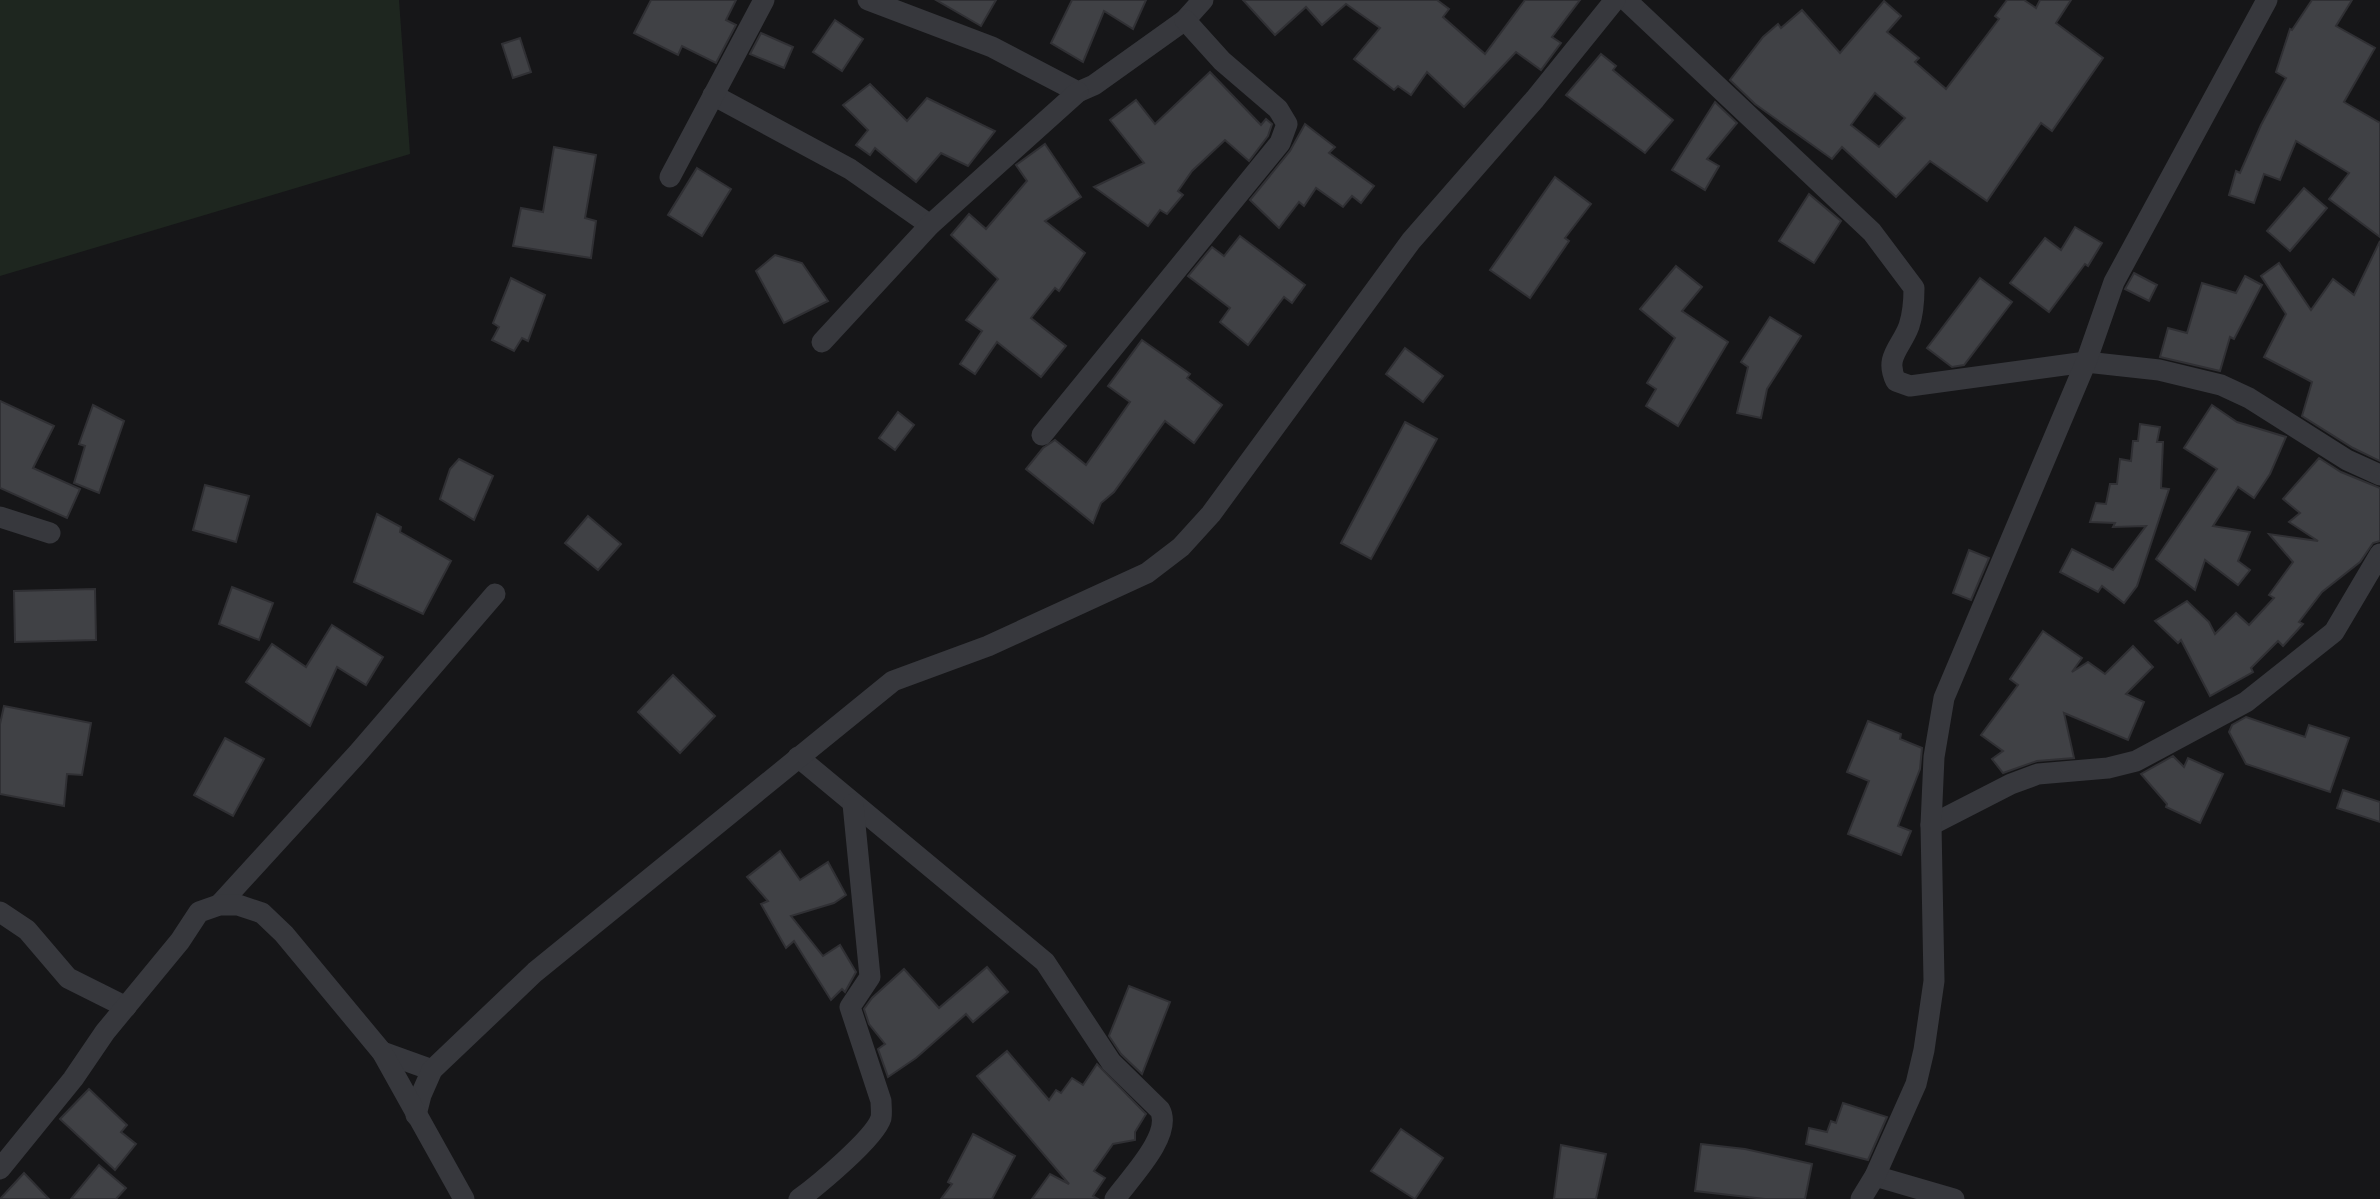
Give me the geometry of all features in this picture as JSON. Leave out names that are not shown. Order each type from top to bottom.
[{"type":"street","points":[[670,177],[764,0]]},
{"type":"street","points":[[868,0],[992,47],[1078,92]]},
{"type":"street","points":[[822,342],[930,225],[1078,92],[1094,85],[1185,20],[1203,0]]},
{"type":"street","points":[[416,1115],[432,1070],[535,972],[893,681],[988,646],[1147,573],[1181,547],[1211,514],[1411,241],[1535,99],[1615,0]]},
{"type":"street","points":[[1626,0],[1872,232],[1914,288],[1909,327],[1891,358],[1891,372],[1896,381],[1910,386],[2086,362],[2159,370],[2221,385],[2249,398],[2347,460],[2380,475]]},
{"type":"street","points":[[1861,1199],[1875,1176],[1916,1084],[1924,1050],[1934,981],[1931,825],[1934,758],[1944,698],[2086,362],[2114,282],[2267,0]]},
{"type":"street","points":[[1042,435],[1280,143],[1286,130],[1287,124],[1278,108],[1222,61],[1185,20]]},
{"type":"street","points":[[713,95],[850,169],[930,225]]},
{"type":"street","points":[[0,517],[50,533]]},
{"type":"street","points":[[1931,825],[2011,784],[2038,774],[2108,768],[2136,761],[2246,702],[2334,632],[2380,554]]},
{"type":"street","points":[[219,905],[358,753],[495,594]]},
{"type":"street","points":[[798,757],[1045,962],[1111,1062],[1160,1110],[1165,1119],[1161,1135],[1115,1199]]},
{"type":"street","points":[[799,1199],[821,1183],[872,1131],[881,1117],[881,1101],[850,1007],[870,977],[853,804]]},
{"type":"street","points":[[0,1169],[180,941],[199,912],[219,905],[238,905],[262,913],[284,934],[382,1052],[464,1199]]},
{"type":"street","points":[[0,912],[27,930],[68,978],[126,1007]]},
{"type":"street","points":[[382,1052],[432,1070]]},
{"type":"street","points":[[1875,1176],[1954,1199]]},
{"type":"shaded area","points":[[0,0],[399,0],[410,154],[0,276]]},
{"type":"building","points":[[651,0],[736,0],[726,20],[736,25],[716,63],[682,46],[678,55],[634,33]]},
{"type":"building","points":[[936,0],[996,0],[981,26]]},
{"type":"building","points":[[1072,0],[1146,0],[1133,29],[1104,11],[1083,62],[1051,43]]},
{"type":"building","points":[[1243,0],[1437,0],[1449,9],[1443,17],[1485,54],[1525,0],[1580,0],[1552,37],[1561,43],[1541,70],[1516,52],[1464,107],[1427,72],[1411,95],[1398,86],[1394,90],[1354,59],[1380,28],[1346,4],[1322,25],[1306,7],[1275,35]]},
{"type":"building","points":[[2007,0],[2024,0],[2036,8],[2040,0],[2071,0],[2056,23],[2103,58],[2052,131],[2041,123],[1987,201],[1930,161],[1896,197],[1842,147],[1832,159],[1755,104],[1730,80],[1763,37],[1778,24],[1781,28],[1802,10],[1840,53],[1884,1],[1901,16],[1887,32],[1919,58],[1915,62],[1946,89],[1999,19],[1995,16]],"holes":[[[1875,93],[1905,118],[1879,147],[1851,125]]]},
{"type":"building","points":[[2312,0],[2352,0],[2336,26],[2375,48],[2344,102],[2380,123],[2380,237],[2329,199],[2349,173],[2296,141],[2280,180],[2264,174],[2254,203],[2229,195],[2236,171],[2240,173],[2286,78],[2276,72],[2290,29],[2292,30]]},
{"type":"building","points":[[835,20],[863,39],[842,71],[813,52]]},
{"type":"building","points":[[761,33],[793,47],[784,68],[750,54]]},
{"type":"building","points":[[520,38],[531,72],[513,78],[502,44]]},
{"type":"building","points":[[1601,54],[1616,66],[1613,70],[1673,120],[1645,153],[1566,95]]},
{"type":"building","points":[[1210,72],[1261,125],[1266,119],[1272,124],[1268,136],[1249,161],[1225,140],[1192,171],[1178,191],[1183,195],[1167,214],[1160,210],[1148,226],[1094,187],[1144,163],[1110,120],[1136,100],[1155,124]]},
{"type":"building","points":[[870,84],[907,121],[927,98],[995,131],[968,166],[941,153],[916,182],[875,148],[870,155],[856,145],[868,130],[843,105]]},
{"type":"building","points":[[1715,102],[1737,123],[1707,159],[1719,166],[1705,190],[1672,170]]},
{"type":"building","points":[[1305,124],[1335,147],[1329,153],[1374,186],[1361,203],[1352,196],[1343,207],[1316,188],[1304,206],[1299,202],[1279,228],[1250,200],[1290,151]]},
{"type":"building","points":[[1045,144],[1081,197],[1045,221],[1085,253],[1059,291],[1055,288],[1031,318],[1066,346],[1041,377],[997,342],[975,374],[960,364],[982,331],[966,320],[998,279],[951,235],[969,214],[986,229],[1027,181],[1016,165]]},
{"type":"building","points":[[554,147],[596,155],[585,218],[596,221],[591,258],[513,246],[521,208],[543,212]]},
{"type":"building","points":[[697,168],[731,189],[702,236],[668,215]]},
{"type":"building","points":[[1555,177],[1591,204],[1565,238],[1569,241],[1530,298],[1490,270]]},
{"type":"building","points":[[2304,188],[2327,208],[2290,251],[2267,231]]},
{"type":"building","points":[[1809,194],[1841,221],[1814,263],[1779,241]]},
{"type":"building","points":[[2075,227],[2102,243],[2088,266],[2085,264],[2049,312],[2010,283],[2045,238],[2061,250]]},
{"type":"building","points":[[1240,236],[1305,285],[1292,303],[1284,297],[1248,345],[1220,322],[1230,308],[1188,276],[1212,247],[1224,256]]},
{"type":"building","points":[[2380,241],[2380,461],[2353,448],[2302,416],[2312,382],[2264,357],[2286,314],[2261,276],[2279,263],[2311,310],[2333,279],[2354,295]]},
{"type":"building","points":[[775,255],[802,263],[828,301],[784,323],[756,271]]},
{"type":"building","points":[[1676,266],[1702,287],[1682,311],[1728,342],[1678,426],[1646,406],[1656,389],[1647,383],[1675,338],[1640,309]]},
{"type":"building","points":[[2134,273],[2157,285],[2149,301],[2125,289]]},
{"type":"building","points":[[2245,276],[2262,285],[2234,339],[2230,337],[2220,371],[2160,357],[2168,328],[2187,333],[2202,283],[2236,293]]},
{"type":"building","points":[[511,278],[545,295],[528,341],[522,338],[514,351],[492,340],[499,327],[493,323]]},
{"type":"building","points":[[1980,278],[2012,302],[1964,365],[1952,367],[1927,348]]},
{"type":"building","points":[[1770,317],[1801,336],[1767,389],[1761,418],[1737,413],[1748,367],[1741,362]]},
{"type":"building","points":[[1142,340],[1190,374],[1187,378],[1222,405],[1194,443],[1165,421],[1114,492],[1101,503],[1093,523],[1026,469],[1043,448],[1055,440],[1086,465],[1130,402],[1108,386]]},
{"type":"building","points":[[1405,348],[1443,376],[1423,402],[1386,374]]},
{"type":"building","points":[[0,401],[54,426],[33,468],[80,489],[67,518],[0,488]]},
{"type":"building","points":[[93,405],[124,421],[99,493],[74,483],[85,446],[79,444]]},
{"type":"building","points":[[2212,405],[2237,422],[2286,437],[2270,474],[2254,498],[2238,487],[2213,526],[2250,532],[2238,561],[2250,570],[2238,585],[2205,560],[2195,590],[2156,559],[2217,469],[2184,448]]},
{"type":"building","points":[[898,412],[914,425],[895,450],[879,438]]},
{"type":"building","points":[[1405,422],[1437,439],[1371,559],[1341,543]]},
{"type":"building","points":[[2140,424],[2160,427],[2157,442],[2163,442],[2161,488],[2169,489],[2137,586],[2124,603],[2102,586],[2098,592],[2060,572],[2072,549],[2113,570],[2146,526],[2113,527],[2115,523],[2090,522],[2096,503],[2106,504],[2110,484],[2117,484],[2120,459],[2131,461],[2133,441],[2138,441]]},
{"type":"building","points":[[2319,458],[2341,472],[2380,488],[2380,541],[2373,543],[2360,562],[2322,592],[2299,622],[2303,624],[2283,646],[2278,641],[2251,668],[2253,672],[2210,696],[2181,640],[2178,643],[2155,621],[2187,601],[2209,622],[2215,634],[2236,613],[2249,625],[2274,598],[2269,595],[2293,562],[2269,534],[2318,541],[2289,522],[2300,513],[2283,499]]},
{"type":"building","points":[[459,459],[493,476],[474,520],[440,499],[450,469]]},
{"type":"building","points":[[205,485],[249,496],[236,542],[193,530]]},
{"type":"building","points":[[377,514],[401,527],[400,532],[451,561],[423,614],[354,582]]},
{"type":"building","points":[[588,516],[621,544],[598,570],[565,543]]},
{"type":"building","points":[[1969,550],[1989,558],[1971,600],[1953,593]]},
{"type":"building","points":[[232,587],[273,603],[259,640],[219,624]]},
{"type":"building","points":[[95,589],[96,640],[15,642],[14,591]]},
{"type":"building","points":[[332,625],[383,657],[366,685],[337,667],[310,726],[246,682],[272,644],[306,667]]},
{"type":"building","points":[[2043,631],[2082,658],[2072,672],[2088,662],[2105,674],[2133,646],[2153,667],[2126,694],[2144,702],[2128,740],[2064,713],[2074,758],[2037,761],[2003,773],[1992,759],[2003,751],[1981,735],[2018,685],[2010,679]]},
{"type":"building","points":[[673,675],[715,716],[680,753],[638,712]]},
{"type":"building","points":[[4,706],[91,723],[82,775],[67,774],[64,806],[0,794],[0,724]]},
{"type":"building","points":[[2246,717],[2305,737],[2309,725],[2349,738],[2330,792],[2246,764],[2229,732],[2232,725]]},
{"type":"building","points":[[1868,721],[1901,734],[1900,739],[1922,748],[1920,769],[1898,826],[1911,831],[1901,855],[1848,834],[1869,781],[1847,772]]},
{"type":"building","points":[[225,738],[264,759],[233,816],[194,795]]},
{"type":"building","points":[[2173,756],[2184,767],[2188,758],[2223,774],[2200,823],[2166,807],[2167,804],[2141,774]]},
{"type":"building","points":[[2343,790],[2380,802],[2380,822],[2337,808]]},
{"type":"building","points":[[780,851],[800,880],[828,862],[846,895],[834,903],[791,916],[823,956],[840,945],[856,972],[845,992],[842,989],[831,1000],[794,941],[786,948],[761,904],[768,901],[747,877]]},
{"type":"building","points":[[987,967],[1008,992],[973,1022],[966,1014],[916,1058],[888,1077],[878,1049],[885,1044],[869,1024],[864,1009],[872,998],[904,969],[939,1008]]},
{"type":"building","points":[[1129,986],[1170,1002],[1142,1074],[1121,1054],[1109,1036]]},
{"type":"building","points":[[1007,1051],[1049,1100],[1056,1090],[1061,1093],[1072,1078],[1083,1085],[1097,1064],[1146,1114],[1135,1132],[1135,1140],[1113,1144],[1094,1171],[1105,1178],[1093,1196],[1098,1199],[1032,1199],[1050,1174],[1069,1184],[977,1076]]},
{"type":"building","points":[[89,1089],[127,1125],[121,1132],[136,1144],[115,1170],[60,1119]]},
{"type":"building","points":[[1843,1103],[1887,1117],[1868,1160],[1806,1144],[1809,1128],[1827,1132],[1831,1121],[1836,1123]]},
{"type":"building","points":[[1401,1129],[1443,1158],[1415,1199],[1371,1171]]},
{"type":"building","points":[[973,1134],[1015,1156],[992,1199],[941,1199],[952,1184],[948,1182]]},
{"type":"building","points":[[1701,1144],[1745,1149],[1812,1164],[1805,1199],[1765,1199],[1695,1191]]},
{"type":"building","points":[[1561,1145],[1606,1154],[1596,1199],[1554,1199]]},
{"type":"building","points":[[99,1165],[126,1188],[116,1199],[71,1199]]},
{"type":"building","points":[[24,1173],[49,1199],[0,1199]]}]
